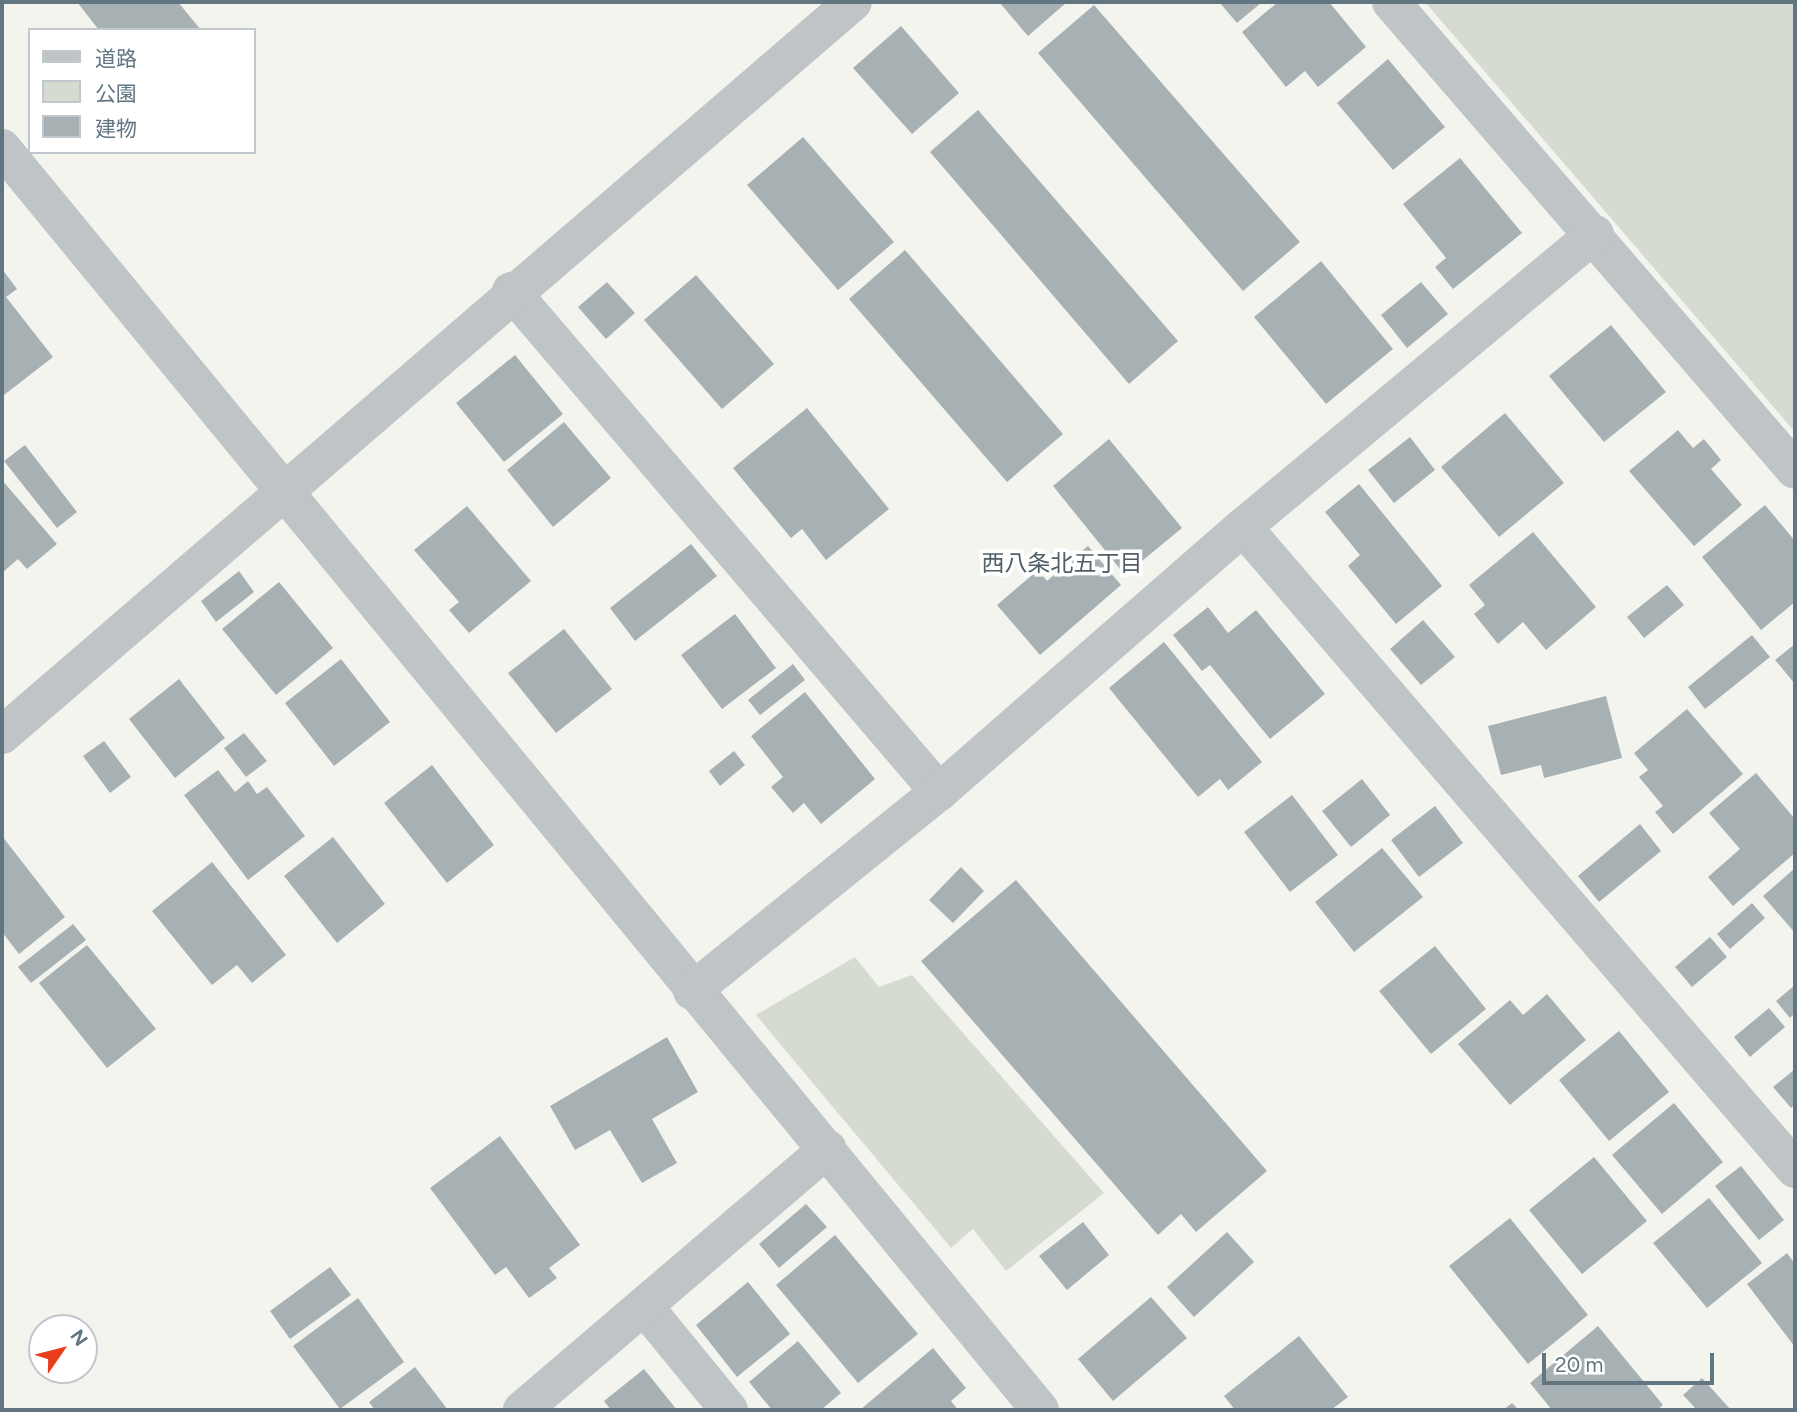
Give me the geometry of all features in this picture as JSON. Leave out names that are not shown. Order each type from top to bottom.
[{"type":"street","points":[[2,734],[281,495],[511,291],[853,2]]},
{"type":"street","points":[[1391,2],[1595,234],[1795,470]]},
{"type":"street","points":[[2,148],[281,495],[692,990],[828,1149],[1040,1410]]},
{"type":"street","points":[[692,990],[939,792],[1243,527],[1595,234]]},
{"type":"street","points":[[511,291],[939,792]]},
{"type":"street","points":[[1243,527],[1795,1169]]},
{"type":"street","points":[[522,1410],[828,1149]]},
{"type":"street","points":[[644,1306],[729,1410]]},
{"type":"green space","points":[[1425,2],[1795,2],[1795,432]]},
{"type":"green space","points":[[855,957],[879,987],[912,975],[1104,1193],[1006,1271],[973,1229],[951,1248],[756,1015]]},
{"type":"building","points":[[77,2],[178,2],[199,28],[97,28]]},
{"type":"building","points":[[999,2],[1067,2],[1028,36]]},
{"type":"building","points":[[1219,2],[1262,2],[1237,23]]},
{"type":"building","points":[[1278,2],[1329,2],[1366,47],[1318,87],[1305,71],[1286,87],[1242,32]]},
{"type":"building","points":[[1094,5],[1300,242],[1243,291],[1038,53]]},
{"type":"building","points":[[901,26],[959,93],[912,134],[853,68]]},
{"type":"building","points":[[1388,59],[1445,127],[1393,170],[1337,103]]},
{"type":"building","points":[[978,110],[1178,341],[1129,384],[930,152]]},
{"type":"building","points":[[803,137],[894,242],[838,290],[747,185]]},
{"type":"building","points":[[1460,158],[1522,233],[1453,289],[1435,267],[1446,258],[1403,204]]},
{"type":"building","points":[[905,250],[1063,434],[1007,482],[849,299]]},
{"type":"building","points":[[1321,261],[1393,349],[1326,404],[1254,317]]},
{"type":"building","points":[[2,269],[17,289],[6,297],[53,357],[4,395]]},
{"type":"building","points":[[696,275],[774,364],[722,409],[644,320]]},
{"type":"building","points":[[607,282],[635,313],[606,339],[578,307]]},
{"type":"building","points":[[1421,282],[1448,314],[1407,348],[1381,315]]},
{"type":"building","points":[[1611,325],[1666,392],[1604,442],[1549,376]]},
{"type":"building","points":[[515,355],[563,414],[504,462],[456,403]]},
{"type":"building","points":[[807,408],[889,509],[826,560],[802,529],[791,538],[733,468]]},
{"type":"building","points":[[1505,413],[1564,483],[1499,537],[1441,467]]},
{"type":"building","points":[[564,422],[611,478],[553,527],[507,470]]},
{"type":"building","points":[[1678,430],[1693,448],[1704,439],[1721,460],[1711,469],[1742,505],[1694,546],[1629,471]]},
{"type":"building","points":[[1410,437],[1435,470],[1394,503],[1368,470]]},
{"type":"building","points":[[1109,439],[1182,528],[1125,575],[1053,486]]},
{"type":"building","points":[[25,445],[77,512],[57,528],[4,461]]},
{"type":"building","points":[[2,480],[57,544],[27,569],[18,559],[2,573]]},
{"type":"building","points":[[1359,484],[1442,586],[1396,624],[1348,566],[1360,555],[1325,512]]},
{"type":"building","points":[[1765,505],[1795,541],[1795,602],[1761,630],[1702,557]]},
{"type":"building","points":[[467,506],[531,581],[469,633],[449,610],[459,602],[414,550]]},
{"type":"building","points":[[1533,532],[1596,607],[1546,650],[1523,622],[1498,644],[1474,614],[1485,605],[1469,585]]},
{"type":"building","points":[[691,544],[717,576],[635,641],[610,608]]},
{"type":"building","points":[[1088,546],[1121,585],[1040,655],[997,605],[1038,570],[1047,581]]},
{"type":"building","points":[[239,571],[254,592],[216,622],[201,601]]},
{"type":"building","points":[[279,582],[333,648],[276,695],[222,629]]},
{"type":"building","points":[[1667,585],[1684,605],[1644,638],[1627,617]]},
{"type":"building","points":[[1208,607],[1228,633],[1256,610],[1325,694],[1270,739],[1210,665],[1202,671],[1173,635]]},
{"type":"building","points":[[735,614],[776,668],[722,709],[681,655]]},
{"type":"building","points":[[1423,620],[1455,657],[1421,685],[1390,649]]},
{"type":"building","points":[[564,629],[612,689],[556,733],[508,673]]},
{"type":"building","points":[[1752,635],[1770,657],[1705,709],[1688,687]]},
{"type":"building","points":[[1164,642],[1262,762],[1228,790],[1220,779],[1198,797],[1109,688]]},
{"type":"building","points":[[1795,644],[1795,684],[1775,660]]},
{"type":"building","points":[[341,659],[390,722],[334,766],[285,703]]},
{"type":"building","points":[[793,664],[805,680],[760,715],[748,700]]},
{"type":"building","points":[[179,679],[225,738],[175,778],[129,719]]},
{"type":"building","points":[[805,692],[875,779],[821,824],[804,803],[793,813],[771,787],[783,777],[751,736]]},
{"type":"building","points":[[1606,696],[1622,758],[1544,778],[1541,765],[1501,775],[1488,726]]},
{"type":"building","points":[[1687,709],[1743,774],[1673,834],[1655,812],[1663,806],[1639,777],[1648,770],[1634,753]]},
{"type":"building","points":[[244,733],[267,761],[246,777],[224,748]]},
{"type":"building","points":[[104,741],[131,777],[110,793],[83,756]]},
{"type":"building","points":[[734,751],[745,765],[720,786],[709,771]]},
{"type":"building","points":[[432,765],[494,845],[447,883],[384,803]]},
{"type":"building","points":[[218,770],[235,792],[248,781],[257,794],[267,787],[305,836],[248,880],[184,795]]},
{"type":"building","points":[[1756,773],[1795,819],[1795,853],[1733,906],[1708,877],[1740,849],[1709,813]]},
{"type":"building","points":[[1362,779],[1390,815],[1351,847],[1322,811]]},
{"type":"building","points":[[1292,795],[1338,855],[1290,892],[1244,832]]},
{"type":"building","points":[[1435,806],[1463,843],[1419,877],[1391,840]]},
{"type":"building","points":[[1640,824],[1661,851],[1599,902],[1578,876]]},
{"type":"building","points":[[2,836],[65,917],[19,954],[2,932]]},
{"type":"building","points":[[333,837],[385,904],[337,943],[284,876]]},
{"type":"building","points":[[1382,848],[1423,897],[1354,952],[1315,902]]},
{"type":"building","points":[[212,862],[286,955],[252,983],[237,965],[212,985],[152,911]]},
{"type":"building","points":[[961,867],[984,891],[953,923],[929,900]]},
{"type":"building","points":[[1795,868],[1795,933],[1763,896]]},
{"type":"building","points":[[1016,880],[1267,1171],[1196,1232],[1181,1214],[1158,1235],[921,961]]},
{"type":"building","points":[[1752,903],[1765,918],[1730,949],[1717,934]]},
{"type":"building","points":[[73,924],[86,940],[31,983],[18,967]]},
{"type":"building","points":[[1710,937],[1727,957],[1692,987],[1675,967]]},
{"type":"building","points":[[87,945],[156,1029],[107,1068],[39,983]]},
{"type":"building","points":[[1435,946],[1486,1009],[1431,1054],[1379,991]]},
{"type":"building","points":[[1795,985],[1795,1013],[1790,1018],[1776,1001]]},
{"type":"building","points":[[1547,994],[1586,1040],[1510,1105],[1458,1044],[1510,1000],[1523,1015]]},
{"type":"building","points":[[1769,1008],[1785,1027],[1750,1057],[1734,1037]]},
{"type":"building","points":[[1619,1031],[1669,1092],[1609,1141],[1559,1080]]},
{"type":"building","points":[[667,1037],[698,1092],[652,1119],[677,1163],[642,1183],[610,1130],[575,1150],[550,1106]]},
{"type":"building","points":[[1795,1069],[1795,1104],[1791,1108],[1773,1087]]},
{"type":"building","points":[[1674,1103],[1723,1162],[1662,1214],[1612,1155]]},
{"type":"building","points":[[500,1136],[580,1245],[549,1268],[557,1278],[529,1298],[506,1267],[495,1275],[430,1188]]},
{"type":"building","points":[[1594,1157],[1647,1221],[1582,1274],[1529,1210]]},
{"type":"building","points":[[1741,1166],[1784,1220],[1759,1240],[1715,1186]]},
{"type":"building","points":[[1709,1198],[1762,1263],[1707,1308],[1653,1243]]},
{"type":"building","points":[[806,1204],[827,1227],[779,1268],[759,1244]]},
{"type":"building","points":[[1510,1218],[1588,1315],[1528,1364],[1449,1266]]},
{"type":"building","points":[[1083,1222],[1109,1255],[1067,1290],[1039,1256]]},
{"type":"building","points":[[1227,1232],[1254,1262],[1194,1317],[1167,1287]]},
{"type":"building","points":[[835,1235],[918,1334],[858,1383],[776,1285]]},
{"type":"building","points":[[1787,1253],[1795,1264],[1795,1347],[1747,1284]]},
{"type":"building","points":[[330,1267],[351,1295],[290,1339],[270,1311]]},
{"type":"building","points":[[748,1282],[790,1334],[737,1377],[696,1325]]},
{"type":"building","points":[[1151,1297],[1187,1338],[1113,1401],[1078,1359]]},
{"type":"building","points":[[358,1298],[404,1362],[340,1409],[293,1346]]},
{"type":"building","points":[[1598,1326],[1663,1405],[1657,1410],[1552,1410],[1530,1383]]},
{"type":"building","points":[[1299,1336],[1348,1397],[1331,1410],[1235,1410],[1224,1396]]},
{"type":"building","points":[[798,1341],[841,1393],[821,1410],[772,1410],[749,1382]]},
{"type":"building","points":[[933,1348],[966,1388],[951,1401],[958,1410],[860,1410]]},
{"type":"building","points":[[415,1367],[448,1410],[375,1410],[369,1402]]},
{"type":"building","points":[[644,1369],[677,1410],[611,1410],[604,1401]]},
{"type":"building","points":[[1702,1378],[1731,1410],[1697,1410],[1683,1395]]},
{"type":"building","points":[[1512,1403],[1519,1410],[1503,1410]]},
{"type":"district","name":"西八条北五丁目","points":[[1062,563]]}]
